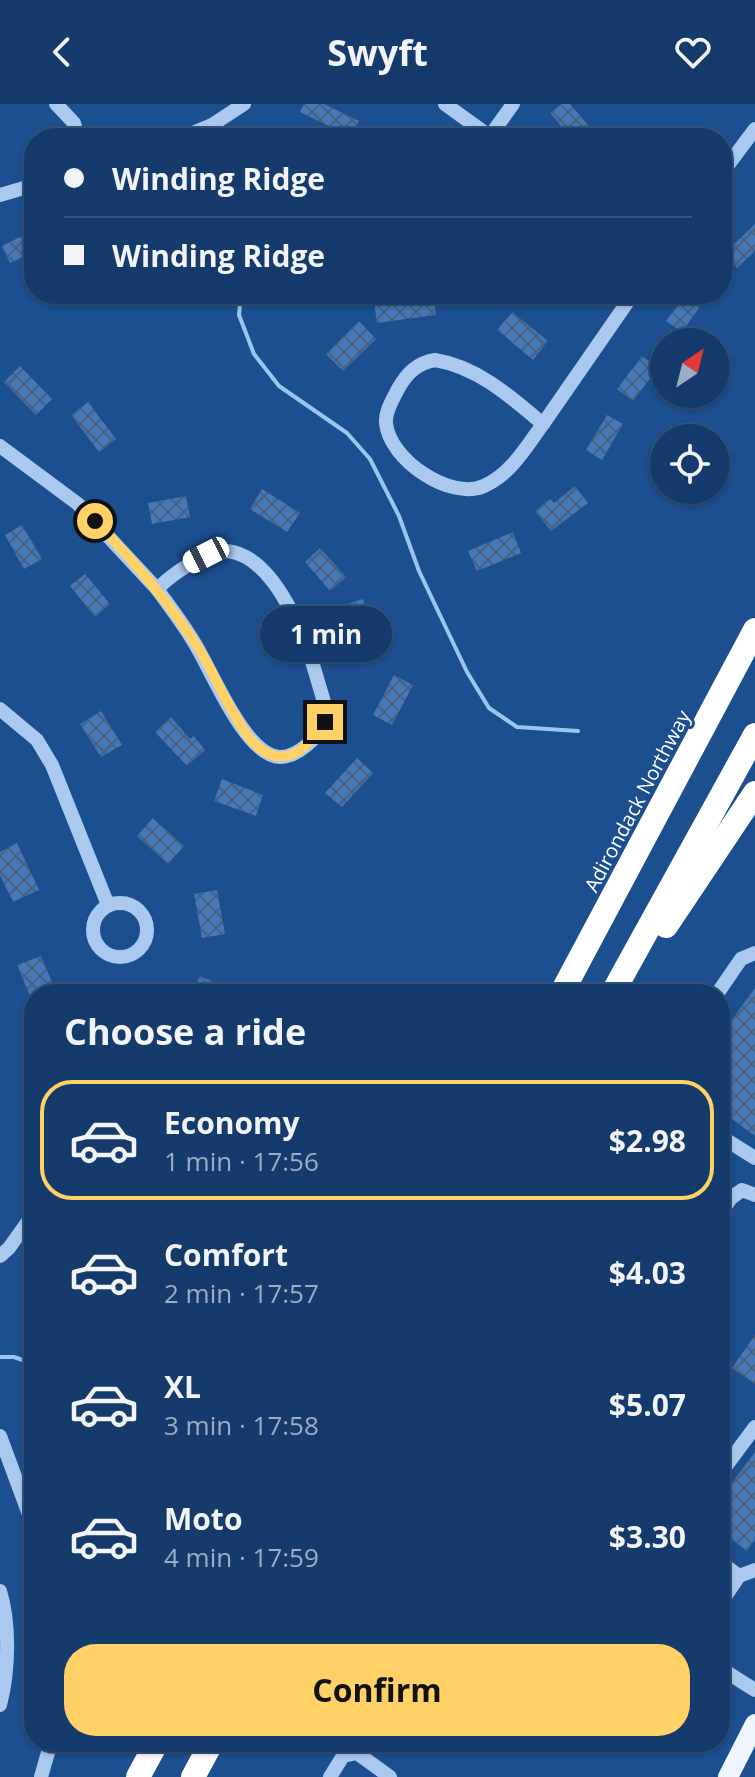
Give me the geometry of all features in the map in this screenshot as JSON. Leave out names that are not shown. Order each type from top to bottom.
[{"type":"highway","name":"Adirondack Northway","points":[[566,984],[755,630]]},
{"type":"highway","points":[[618,984],[755,735]]},
{"type":"highway","points":[[627,984],[755,793]]},
{"type":"highway","points":[[138,1777],[152,1752]]},
{"type":"highway","points":[[193,1777],[207,1752]]},
{"type":"main road","points":[[728,1777],[755,1724]]},
{"type":"street","points":[[56,104],[75,128]]},
{"type":"street","points":[[205,128],[244,104]]},
{"type":"street","points":[[445,104],[478,128]]},
{"type":"street","points":[[497,128],[513,104]]},
{"type":"street","points":[[732,160],[755,129]]},
{"type":"street","points":[[0,195],[24,188]]},
{"type":"street","points":[[543,424],[483,378],[452,363],[435,360],[414,367],[400,385],[388,411],[386,424],[391,441],[425,475],[450,486],[482,487],[519,458],[543,424],[626,304]]},
{"type":"street","points":[[0,446],[78,504],[157,589],[194,642],[251,741],[269,754],[282,757],[298,752],[312,741],[325,722],[325,707],[313,660],[299,625],[265,573],[236,552],[227,551],[206,555],[177,570],[157,589]]},
{"type":"street","points":[[0,709],[37,740],[52,765],[108,905]]},
{"type":"street","points":[[724,984],[741,959],[755,953]]},
{"type":"street","points":[[730,1142],[755,1158]]},
{"type":"street","points":[[730,1199],[742,1190],[755,1195]]},
{"type":"street","points":[[0,1256],[24,1226]]},
{"type":"street","points":[[730,1461],[755,1427]]},
{"type":"street","points":[[0,1436],[24,1501]]},
{"type":"street","points":[[730,1569],[739,1576]]},
{"type":"street","points":[[730,1589],[739,1576],[755,1570]]},
{"type":"street","points":[[0,1591],[6,1633],[4,1691],[0,1705]]},
{"type":"street","points":[[730,1674],[755,1690]]},
{"type":"street","points":[[41,1777],[48,1752]]},
{"type":"street","points":[[330,1777],[343,1756],[357,1753],[390,1777]]},
{"type":"building","points":[[304,104],[324,104],[359,121],[356,128],[333,128],[300,112]]},
{"type":"building","points":[[561,104],[570,104],[591,128],[563,128],[550,113]]},
{"type":"building","points":[[755,224],[755,251],[737,268],[732,263],[732,246]]},
{"type":"building","points":[[24,235],[24,257],[10,263],[2,246]]},
{"type":"building","points":[[374,304],[434,304],[436,315],[377,323]]},
{"type":"building","points":[[679,304],[702,304],[685,328],[676,328],[666,321]]},
{"type":"building","points":[[512,312],[548,341],[533,360],[497,330]]},
{"type":"building","points":[[359,321],[376,339],[343,371],[326,354]]},
{"type":"building","points":[[642,356],[650,362],[650,379],[633,401],[617,389]]},
{"type":"building","points":[[20,366],[52,399],[36,415],[4,382]]},
{"type":"building","points":[[88,402],[116,439],[99,452],[71,415]]},
{"type":"building","points":[[607,415],[623,424],[602,460],[586,450]]},
{"type":"building","points":[[575,486],[588,503],[551,531],[535,511],[550,499],[554,503]]},
{"type":"building","points":[[262,489],[300,513],[287,532],[250,509]]},
{"type":"building","points":[[186,496],[190,517],[152,524],[148,503]]},
{"type":"building","points":[[22,525],[42,559],[24,569],[5,535]]},
{"type":"building","points":[[513,532],[521,553],[477,571],[468,551]]},
{"type":"building","points":[[320,548],[346,577],[330,591],[305,562]]},
{"type":"building","points":[[85,574],[110,604],[95,617],[70,586]]},
{"type":"building","points":[[363,599],[369,618],[363,620],[368,638],[350,644],[338,607]]},
{"type":"building","points":[[394,675],[413,685],[392,725],[373,715]]},
{"type":"building","points":[[101,711],[122,745],[101,757],[80,724]]},
{"type":"building","points":[[171,717],[190,739],[194,736],[205,750],[187,766],[155,732]]},
{"type":"building","points":[[357,758],[373,773],[342,807],[325,793]]},
{"type":"building","points":[[222,779],[263,795],[256,816],[214,801]]},
{"type":"building","points":[[153,818],[184,846],[168,864],[137,836]]},
{"type":"building","points":[[17,843],[39,890],[13,902],[0,875],[0,852]]},
{"type":"building","points":[[217,890],[225,934],[202,938],[194,894]]},
{"type":"building","points":[[41,956],[53,984],[25,984],[17,965]]},
{"type":"building","points":[[200,976],[218,984],[196,984]]},
{"type":"building","points":[[755,988],[755,1136],[730,1117],[730,1022]]},
{"type":"building","points":[[755,1335],[755,1384],[732,1368]]},
{"type":"building","points":[[755,1452],[755,1540],[747,1551],[730,1538],[730,1486]]},
{"type":"waterway","points":[[240,304],[239,315],[254,354],[279,386],[347,433],[370,459],[399,516],[419,571],[467,672],[489,708],[517,727],[578,731]]},
{"type":"waterway","points":[[0,1357],[24,1360]]},
{"type":"route","points":[[95,521],[157,589],[194,642],[251,741],[269,754],[282,757],[298,752],[312,741],[325,722]]}]
